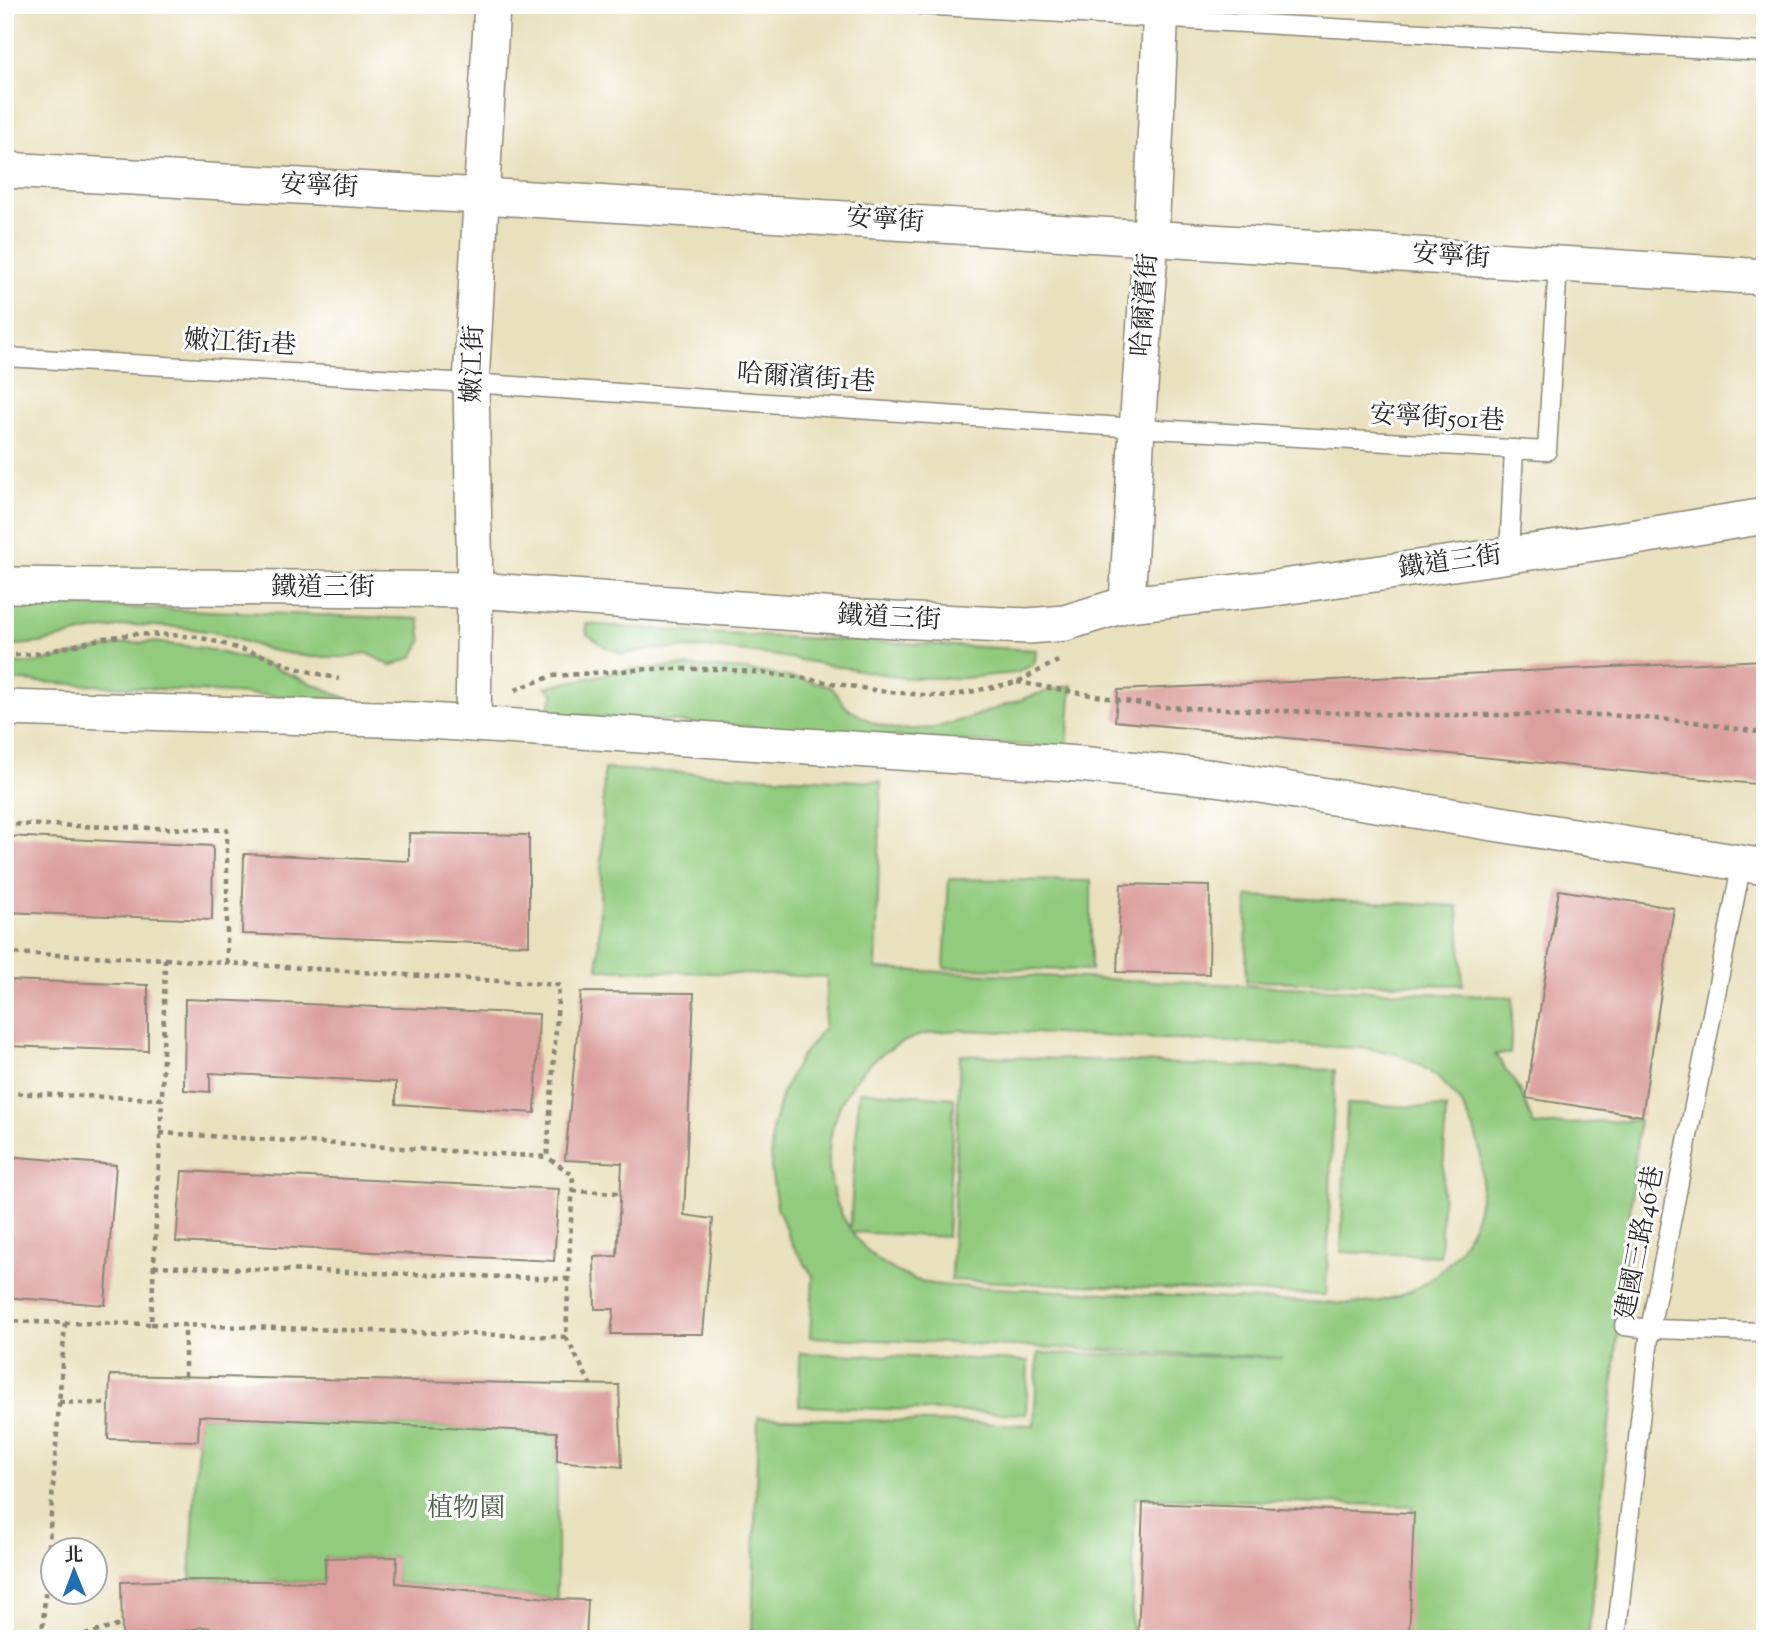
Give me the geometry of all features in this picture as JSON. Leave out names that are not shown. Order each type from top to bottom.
[{"type":"street","name":"嫩江街","points":[[473,724],[475,590],[471,383],[492,5]]},
{"type":"street","name":"哈爾濱街","points":[[1127,604],[1151,238],[1162,12]]},
{"type":"street","name":"安寧街","points":[[5,170],[482,196],[1765,277]]},
{"type":"street","name":"鐵道三街","points":[[5,585],[475,590],[894,621],[1028,626],[1065,623],[1127,604],[1275,588],[1630,538],[1765,516]]},
{"type":"street","points":[[5,708],[400,719],[1080,764],[1216,778],[1753,864]]},
{"type":"lane","points":[[920,5],[1162,12],[1765,52]]},
{"type":"lane","name":"安寧街501巷","points":[[1137,428],[1547,451],[1559,264]]},
{"type":"lane","name":"嫩江街1巷","points":[[5,357],[471,383]]},
{"type":"lane","name":"哈爾濱街1巷","points":[[471,383],[1137,428]]},
{"type":"lane","points":[[1509,555],[1514,449]]},
{"type":"lane","name":"建國三路46巷","points":[[1616,1639],[1650,1329],[1753,864]]},
{"type":"lane","points":[[1624,1326],[1765,1332]]},
{"type":"path","points":[[511,691],[552,676],[649,669],[724,669],[789,676],[880,691],[946,697],[1017,682],[1058,661],[1065,623]]},
{"type":"path","points":[[5,656],[43,653],[135,634],[169,635],[217,642],[299,669],[347,681]]},
{"type":"path","points":[[1017,682],[1159,707],[1408,715],[1608,715],[1694,722],[1765,733]]},
{"type":"path","points":[[5,824],[227,830],[227,963]]},
{"type":"path","points":[[5,953],[165,959],[559,985],[547,1157]]},
{"type":"path","points":[[151,1324],[162,1099],[165,959]]},
{"type":"path","points":[[5,1093],[162,1099]]},
{"type":"path","points":[[160,1133],[547,1157],[573,1175],[566,1337],[591,1385]]},
{"type":"path","points":[[573,1191],[621,1193]]},
{"type":"path","points":[[154,1266],[569,1279]]},
{"type":"path","points":[[5,1321],[186,1324],[566,1337]]},
{"type":"path","points":[[42,1637],[65,1323]]},
{"type":"path","points":[[185,1377],[186,1324]]},
{"type":"path","points":[[59,1402],[110,1404]]},
{"type":"path","points":[[5,1634],[77,1638],[121,1625]]},
{"type":"green space","points":[[5,603],[419,619],[422,641],[413,657],[391,666],[367,653],[343,657],[311,657],[269,650],[215,632],[176,627],[130,625],[39,643],[5,646]]},
{"type":"green space","points":[[586,624],[703,633],[1037,650],[1034,664],[1016,673],[963,678],[905,678],[771,655],[712,648],[653,649],[623,654],[604,646],[587,634]]},
{"type":"green space","points":[[153,642],[202,648],[263,663],[351,700],[5,680],[5,665],[40,662],[126,643]]},
{"type":"green space","points":[[684,666],[745,670],[831,687],[847,708],[873,723],[898,730],[934,728],[1072,685],[1067,748],[546,713],[554,694],[546,687],[624,670]]},
{"type":"green space","points":[[604,769],[881,782],[876,969],[1513,997],[1510,1054],[1495,1054],[1520,1090],[1534,1126],[1639,1120],[1588,1639],[1405,1639],[1412,1506],[1135,1497],[1131,1639],[752,1639],[758,1417],[1034,1425],[1038,1353],[1282,1358],[810,1337],[813,1276],[792,1244],[777,1207],[771,1169],[772,1130],[782,1093],[800,1058],[824,1028],[827,977],[598,969]],"holes":[[[963,1030],[1360,1048],[1406,1058],[1444,1083],[1466,1113],[1479,1146],[1482,1181],[1476,1216],[1460,1248],[1435,1275],[1395,1297],[1348,1304],[951,1286],[927,1283],[903,1275],[874,1257],[852,1232],[947,1237],[954,1098],[859,1091],[850,1229],[837,1203],[830,1175],[829,1147],[835,1120],[846,1094],[862,1072],[884,1053],[916,1037]]]},
{"type":"green space","points":[[949,879],[1091,881],[1091,970],[944,968]]},
{"type":"green space","points":[[1247,896],[1458,906],[1463,985],[1246,981]]},
{"type":"green space","points":[[960,1055],[1335,1070],[1326,1295],[951,1280]]},
{"type":"green space","points":[[1347,1104],[1446,1108],[1440,1256],[1341,1252]]},
{"type":"green space","points":[[800,1353],[1028,1361],[1026,1414],[799,1406]]},
{"type":"green space","name":"植物園","points":[[199,1416],[557,1432],[557,1599],[396,1583],[396,1557],[325,1558],[325,1582],[190,1580]]},
{"type":"building","points":[[1765,660],[1765,785],[1115,721],[1118,690]]},
{"type":"building","points":[[409,833],[529,835],[529,945],[242,934],[244,854],[409,861]]},
{"type":"building","points":[[5,836],[213,846],[212,920],[5,912]]},
{"type":"building","points":[[1121,884],[1210,886],[1209,974],[1117,972]]},
{"type":"building","points":[[1559,890],[1674,908],[1642,1116],[1526,1098]]},
{"type":"building","points":[[5,980],[148,985],[148,1051],[5,1046]]},
{"type":"building","points":[[581,992],[694,993],[684,1215],[713,1219],[703,1334],[611,1334],[614,1309],[595,1309],[594,1257],[617,1256],[622,1163],[565,1160]]},
{"type":"building","points":[[185,999],[539,1014],[535,1113],[396,1104],[396,1082],[210,1073],[210,1092],[184,1090]]},
{"type":"building","points":[[5,1156],[116,1165],[105,1305],[5,1297]]},
{"type":"building","points":[[182,1171],[559,1189],[554,1261],[176,1242]]},
{"type":"building","points":[[110,1375],[619,1385],[622,1467],[557,1461],[557,1432],[199,1416],[198,1441],[108,1439]]},
{"type":"building","points":[[1143,1503],[1414,1513],[1409,1639],[1138,1639]]},
{"type":"building","points":[[397,1557],[396,1583],[588,1600],[586,1639],[314,1639],[203,1627],[171,1634],[122,1636],[121,1582],[325,1582],[325,1558]]}]
